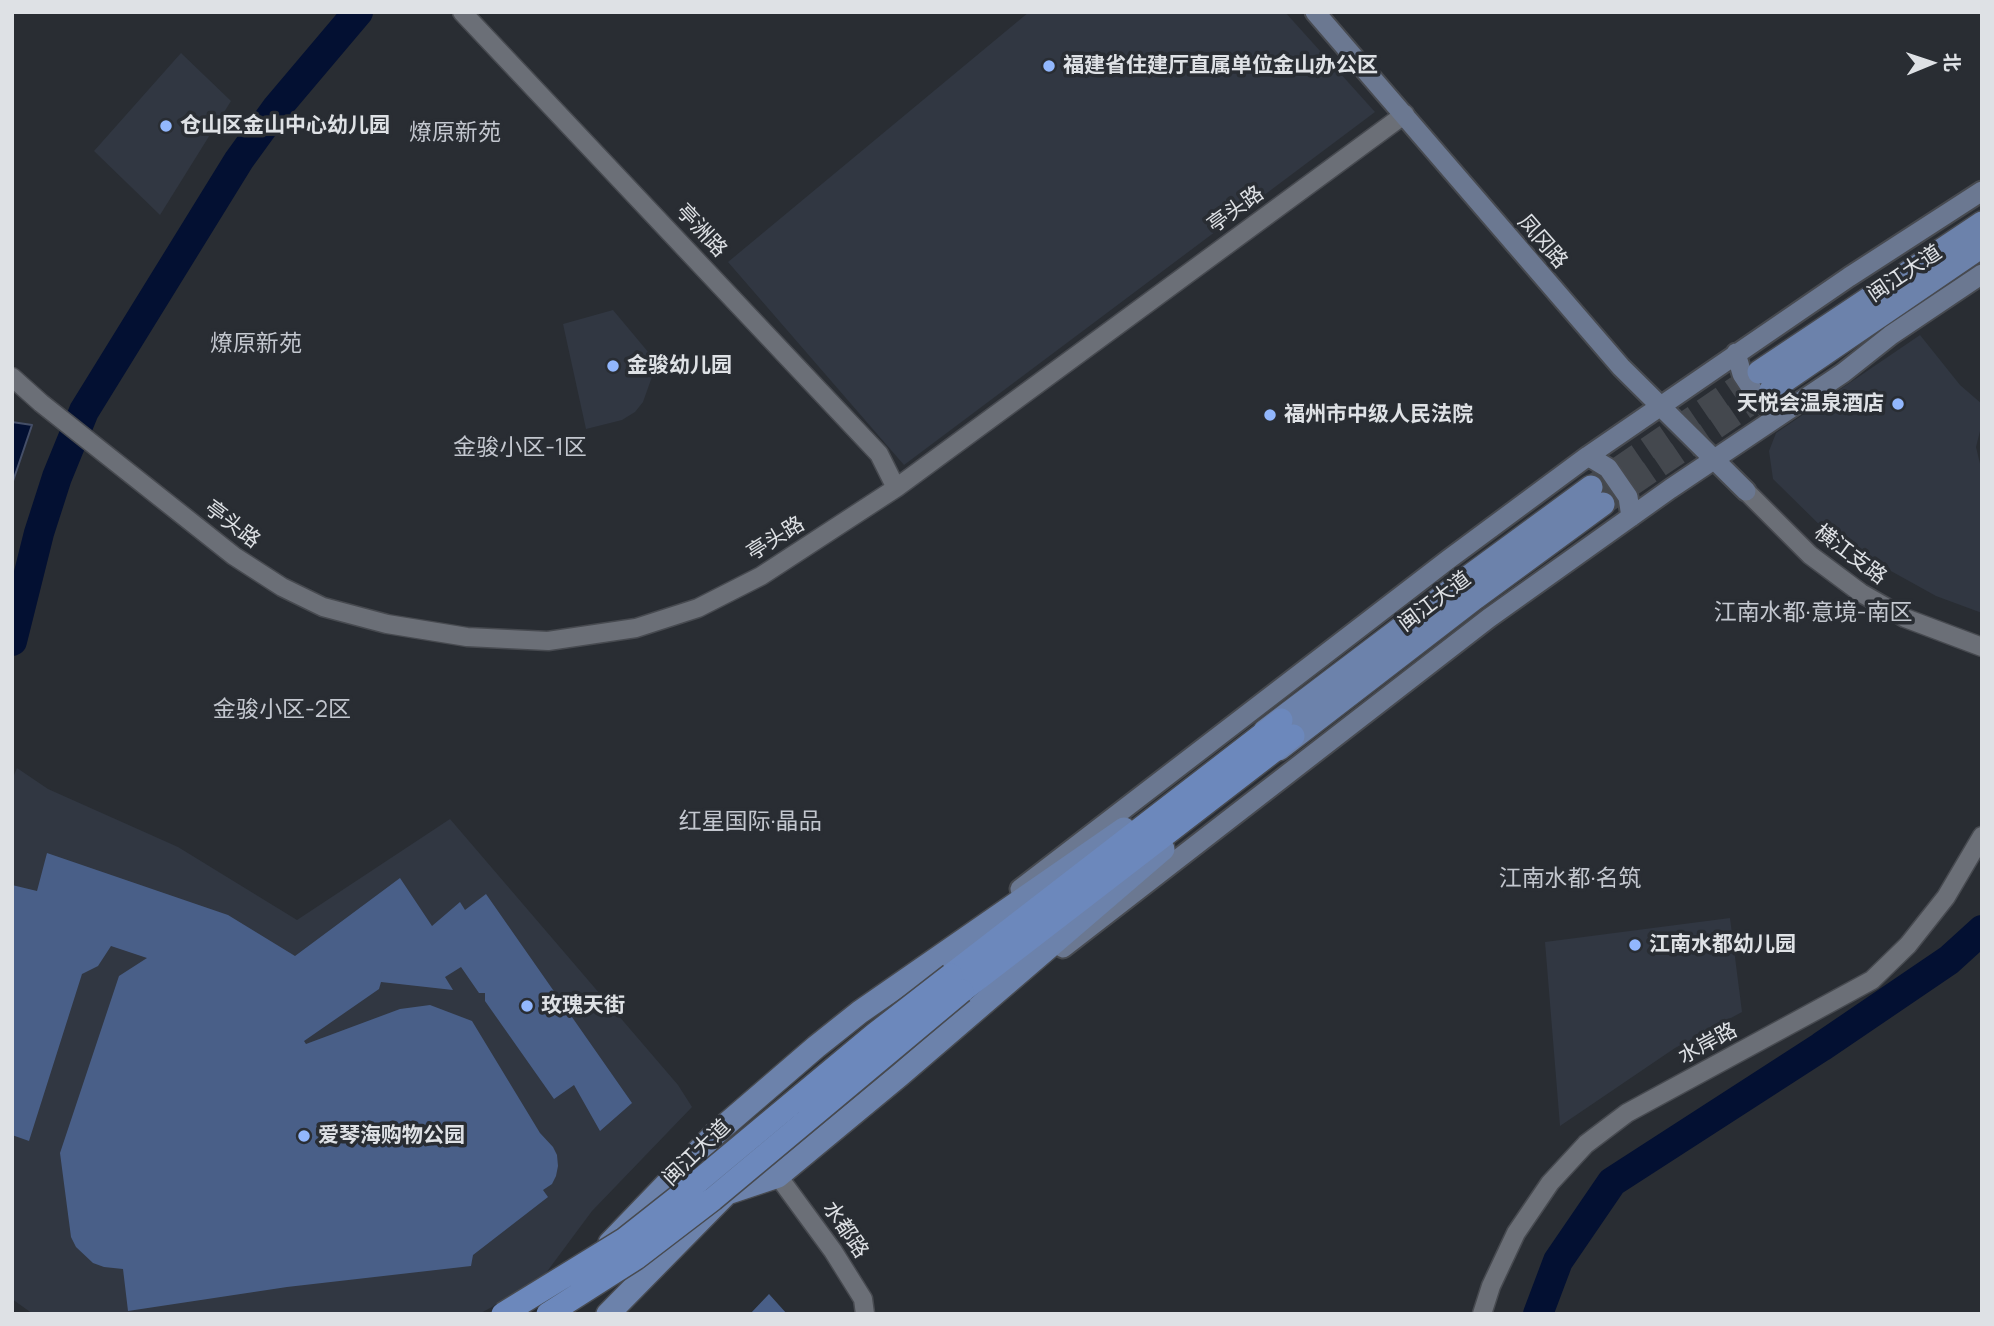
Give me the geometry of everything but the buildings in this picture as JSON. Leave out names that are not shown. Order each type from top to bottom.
[{"type":"highway","points":[[548,1314],[636,1258],[713,1199],[957,983],[1287,728]]},
{"type":"highway","points":[[503,1314],[625,1239],[875,1034],[957,983]]},
{"type":"main road","name":"凤冈路","points":[[1315,12],[1611,355],[1746,491]]},
{"type":"main road","points":[[860,1012],[1406,592],[1588,456],[1736,353],[1982,191]]},
{"type":"main road","name":"闽江大道","points":[[1982,223],[1765,381],[1982,246]]},
{"type":"main road","points":[[900,1074],[1489,618],[1630,517],[1843,373],[1891,335],[1982,274]]},
{"type":"main road","points":[[1736,353],[1742,374],[1762,403],[1780,415]]},
{"type":"main road","points":[[1588,456],[1608,468],[1628,497],[1630,517]]},
{"type":"main road","name":"闽江大道","points":[[554,1314],[616,1235],[715,1135],[860,1012],[1287,728],[1463,581],[1597,496]]},
{"type":"main road","points":[[608,1314],[727,1193],[778,1176],[900,1074],[1287,728]]},
{"type":"street","name":"亭洲路","points":[[463,12],[879,454],[896,488]]},
{"type":"street","name":"亭头路","points":[[12,377],[234,556],[258,573],[334,611],[435,633],[524,641],[560,639],[636,628],[698,608],[761,576],[896,488],[1405,114]]},
{"type":"street","name":"横江支路","points":[[1746,491],[1810,555],[1861,593],[1905,618],[1982,647]]},
{"type":"street","name":"水岸路","points":[[1482,1314],[1490,1286],[1516,1233],[1550,1183],[1586,1144],[1627,1113],[1872,980],[1908,945],[1946,897],[1982,835]]},
{"type":"street","name":"水都路","points":[[778,1176],[833,1251],[863,1299],[865,1314]]},
{"type":"shaded area","points":[[1029,12],[1285,12],[1375,112],[904,465],[728,262]]},
{"type":"shaded area","name":"仓山区金山中心幼儿园","points":[[181,53],[231,101],[160,215],[94,151]]},
{"type":"shaded area","name":"金骏幼儿园","points":[[613,310],[654,359],[653,374],[643,402],[635,412],[622,420],[586,429],[563,324]]},
{"type":"shaded area","points":[[1920,335],[1960,385],[1982,404],[1982,423],[1976,447],[1982,472],[1982,613],[1936,596],[1835,540],[1773,479],[1769,451],[1776,433]]},
{"type":"shaded area","name":"爱琴海购物公园","points":[[17,768],[48,789],[178,847],[297,920],[450,819],[678,1085],[692,1107],[592,1211],[540,1281],[479,1314],[33,1314],[12,1299],[12,780]]},
{"type":"shaded area","points":[[1730,918],[1742,1012],[1675,1048],[1560,1126],[1545,942]]},
{"type":"water","points":[[12,422],[32,425],[12,484]]},
{"type":"waterway","points":[[12,641],[39,533],[57,477],[84,411],[239,160],[276,109],[358,12]]},
{"type":"waterway","points":[[1538,1314],[1558,1261],[1612,1182],[1821,1047],[1949,960],[1982,930]]},
{"type":"tunnel","points":[[1591,487],[1759,372]]},
{"type":"tunnel","points":[[1603,504],[1771,390]]},
{"type":"place","name":"福建省住建厅直属单位金山办公区","points":[[1049,66]]},
{"type":"place","name":"仓山区金山中心幼儿园","points":[[166,126]]},
{"type":"place","name":"金骏幼儿园","points":[[613,366]]},
{"type":"place","name":"天悦会温泉酒店","points":[[1898,404]]},
{"type":"place","name":"福州市中级人民法院","points":[[1270,415]]},
{"type":"place","name":"江南水都幼儿园","points":[[1635,945]]},
{"type":"place","name":"玫瑰天街","points":[[527,1006]]},
{"type":"place","name":"爱琴海购物公园","points":[[304,1136]]},
{"type":"district","name":"燎原新苑","points":[[455,134]]},
{"type":"district","name":"燎原新苑","points":[[256,345]]},
{"type":"district","name":"金骏小区-1区","points":[[520,449]]},
{"type":"district","name":"江南水都·意境-南区","points":[[1813,614]]},
{"type":"district","name":"金骏小区-2区","points":[[282,711]]},
{"type":"district","name":"红星国际·晶品","points":[[750,823]]},
{"type":"district","name":"江南水都·名筑","points":[[1570,880]]}]
